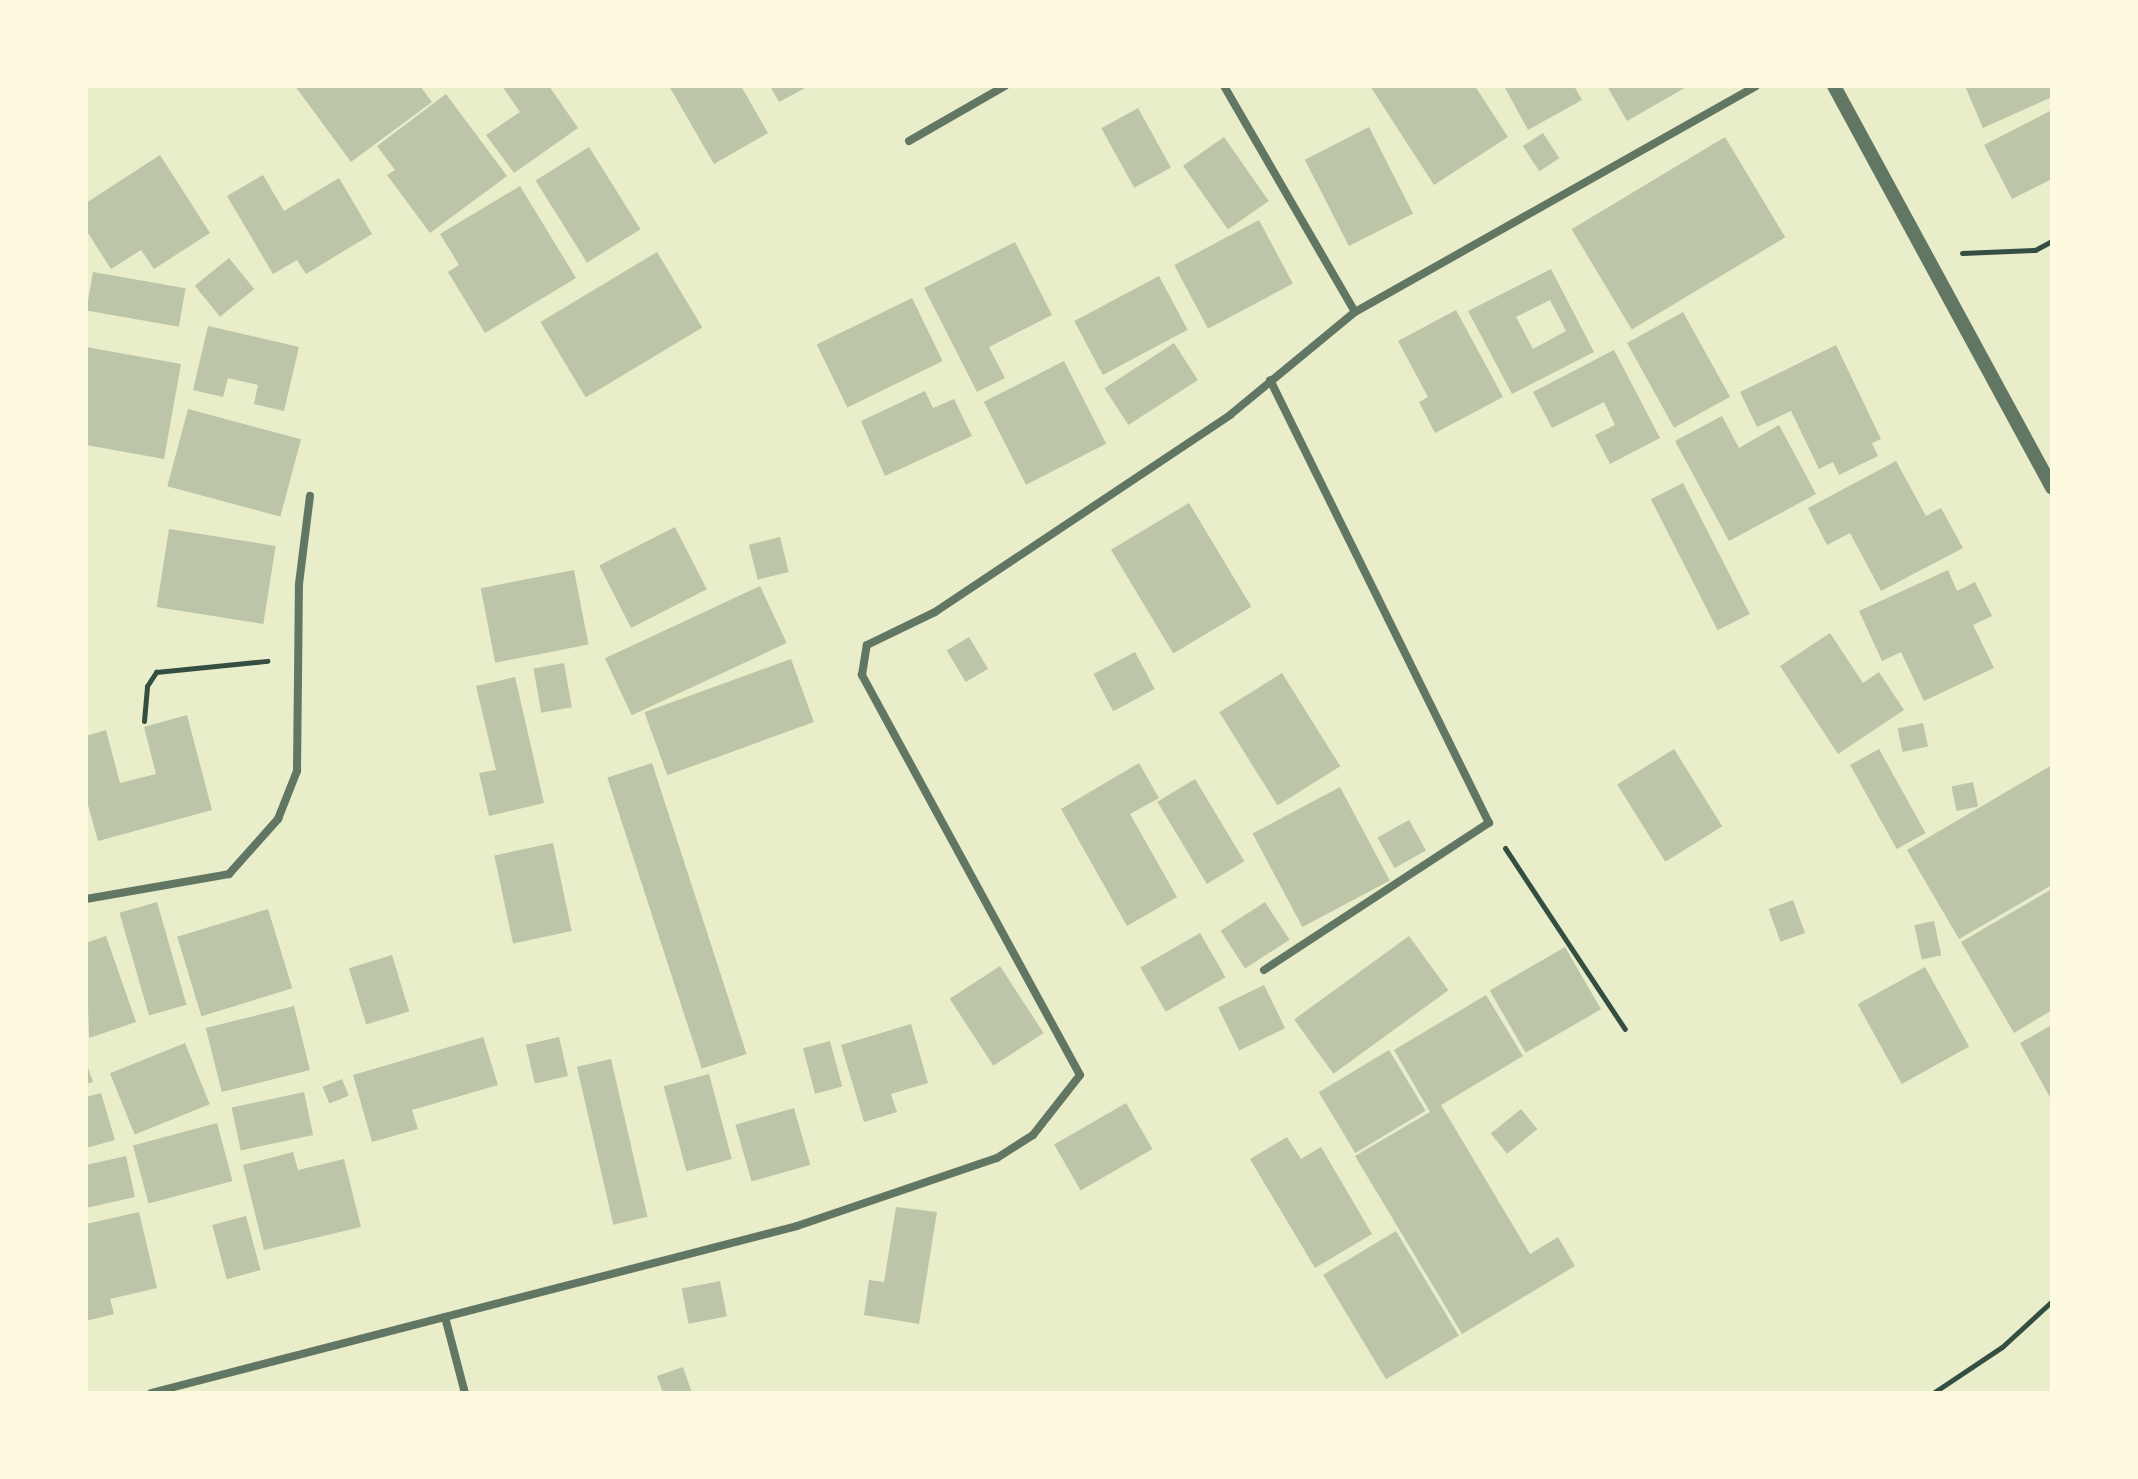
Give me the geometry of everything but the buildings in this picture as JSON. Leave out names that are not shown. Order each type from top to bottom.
[{"type":"street","points":[[909,141],[1005,86]]},
{"type":"street","points":[[1224,86],[1355,312]]},
{"type":"street","points":[[151,1393],[797,1226],[997,1158],[1033,1135],[1080,1075],[862,675],[867,645],[935,612],[1230,415],[1355,312],[1756,86]]},
{"type":"street","points":[[1834,86],[2052,488]]},
{"type":"street","points":[[1264,970],[1489,823],[1270,380]]},
{"type":"street","points":[[86,899],[229,874],[268,830],[297,771],[299,584],[310,496]]},
{"type":"street","points":[[445,1317],[465,1393]]},
{"type":"path","points":[[1926,254],[2035,250],[2052,241]]},
{"type":"path","points":[[144,721],[147,686],[156,672],[300,658]]},
{"type":"path","points":[[1489,823],[1625,1029]]},
{"type":"path","points":[[1933,1393],[2002,1347],[2052,1301]]}]
